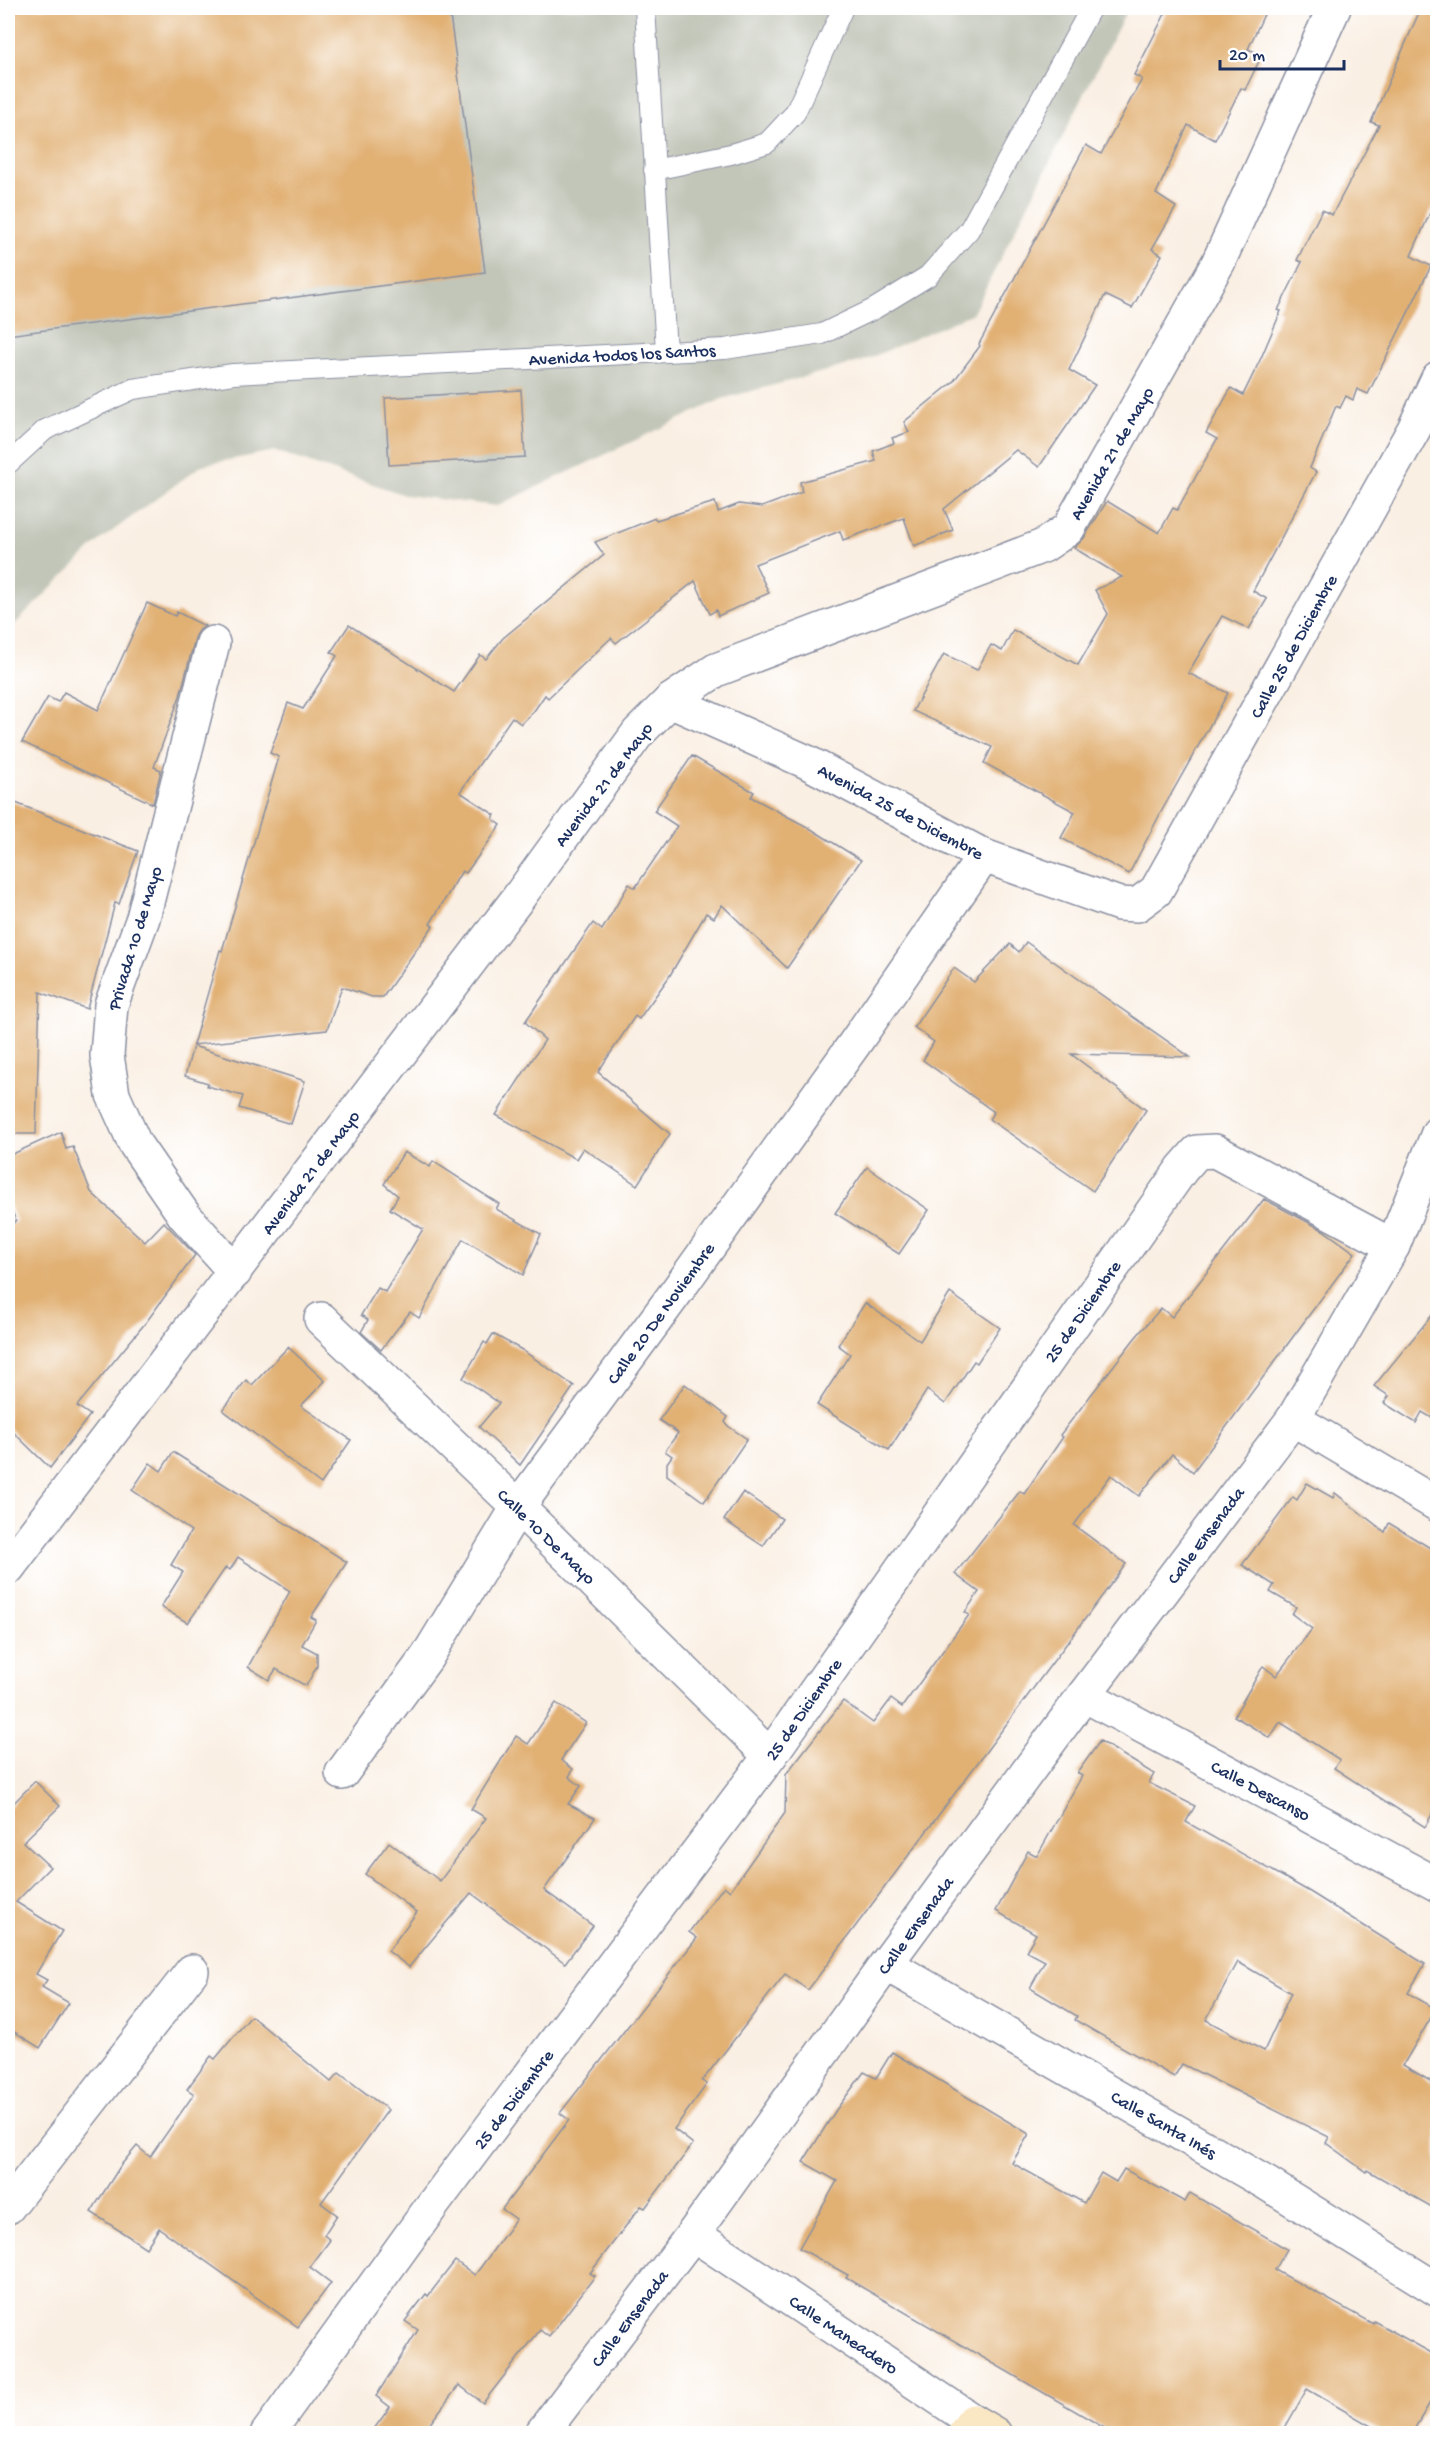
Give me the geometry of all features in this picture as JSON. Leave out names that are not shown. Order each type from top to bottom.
[{"type":"street","name":"Avenida 21 de Mayo","points":[[8,1568],[516,901],[638,734],[670,701],[716,670],[1043,546],[1068,529],[1218,263],[1334,8]]},
{"type":"street","name":"Calle 25 de Diciembre","points":[[1137,905],[1156,891],[1414,429],[1437,378]]},
{"type":"street","name":"Privada 10 de Mayo","points":[[213,643],[143,918],[111,1005],[107,1055],[113,1095],[135,1144],[184,1215],[235,1272]]},
{"type":"street","name":"Avenida 25 de Diciembre","points":[[670,701],[807,762],[984,856],[1119,904],[1137,905]]},
{"type":"street","name":"Calle 20 De Noviembre","points":[[342,1773],[428,1657],[518,1507],[807,1110],[984,856]]},
{"type":"street","name":"Calle Ensenada","points":[[541,2433],[693,2234],[886,1964],[1084,1695],[1293,1419],[1393,1246],[1437,1134]]},
{"type":"street","name":"25 de Diciembre","points":[[267,2433],[434,2203],[770,1756],[1182,1168],[1197,1152],[1215,1151],[1393,1246]]},
{"type":"street","name":"Calle 10 De Mayo","points":[[321,1318],[518,1507],[770,1756]]},
{"type":"street","points":[[1293,1419],[1437,1505]]},
{"type":"street","name":"Calle Descanso","points":[[1084,1695],[1437,1886]]},
{"type":"street","name":"Calle Santa Inés","points":[[886,1964],[1266,2183],[1437,2290]]},
{"type":"street","points":[[8,2207],[192,1971]]},
{"type":"street","name":"Calle Maneadero","points":[[693,2234],[977,2429]]},
{"type":"lane","points":[[645,8],[666,351]]},
{"type":"lane","points":[[654,170],[731,154],[767,142],[795,113],[843,8]]},
{"type":"lane","name":"Avenida todos los Santos","points":[[8,464],[45,430],[133,389],[233,374],[725,349],[822,334],[874,309],[928,276],[969,230],[1091,8]]},
{"type":"shaded area","points":[[8,8],[1128,8],[973,313],[863,361],[722,399],[497,506],[405,495],[275,451],[202,465],[99,541],[8,631]]},
{"type":"building","points":[[8,8],[449,8],[485,272],[8,335]]},
{"type":"building","points":[[1168,8],[1267,8],[1248,49],[1262,55],[1245,90],[1241,88],[1215,140],[1188,125],[1156,194],[1176,207],[1152,249],[1162,255],[1132,308],[1105,295],[1069,370],[1095,385],[1039,467],[1016,450],[944,509],[953,530],[914,546],[904,518],[843,540],[840,531],[755,564],[769,593],[718,616],[716,610],[710,614],[695,581],[616,643],[611,638],[548,698],[545,695],[521,724],[512,717],[460,792],[495,815],[493,819],[501,825],[466,873],[462,871],[430,924],[433,926],[383,997],[372,997],[342,987],[327,1030],[193,1045],[279,757],[270,753],[288,703],[303,709],[337,656],[331,652],[349,625],[454,692],[480,655],[486,659],[503,638],[604,555],[595,542],[655,518],[656,520],[715,502],[718,512],[739,504],[762,507],[802,492],[800,482],[876,461],[873,451],[894,443],[892,438],[909,432],[904,422],[953,382],[980,346],[979,344],[1086,145],[1101,154],[1142,79],[1134,75]]},
{"type":"building","points":[[1421,8],[1437,8],[1437,197],[1411,256],[1431,266],[1368,394],[1357,389],[1353,400],[1346,396],[1340,408],[1336,406],[1310,468],[1316,472],[1253,591],[1267,599],[1249,629],[1222,616],[1188,673],[1228,693],[1129,874],[1061,838],[1075,812],[984,763],[992,747],[913,711],[944,654],[977,670],[991,645],[1002,651],[1013,630],[1078,665],[1108,614],[1095,590],[1122,577],[1074,548],[1084,538],[1107,501],[1159,533],[1173,508],[1177,510],[1217,439],[1206,433],[1231,388],[1243,395],[1261,358],[1281,311],[1278,310],[1302,262],[1297,260],[1322,210],[1332,215],[1379,125],[1371,122]]},
{"type":"building","points":[[521,390],[525,457],[389,465],[385,398]]},
{"type":"building","points":[[147,603],[175,616],[177,612],[205,626],[199,630],[195,638],[180,696],[154,767],[161,770],[153,804],[22,742],[48,697],[58,702],[64,692],[98,710]]},
{"type":"building","points":[[692,756],[754,792],[751,797],[811,829],[861,860],[787,968],[722,905],[714,918],[706,913],[669,977],[639,1019],[635,1016],[598,1072],[670,1134],[637,1185],[583,1148],[576,1159],[496,1115],[545,1040],[525,1022],[593,923],[602,930],[629,884],[635,888],[677,826],[654,811]]},
{"type":"building","points":[[8,800],[138,851],[119,904],[115,903],[87,1009],[40,992],[36,1134],[8,1134]]},
{"type":"building","points":[[1026,942],[1190,1057],[1071,1054],[1146,1110],[1093,1191],[989,1119],[994,1112],[923,1060],[934,1042],[914,1027],[954,968],[974,982],[1010,944],[1019,952]]},
{"type":"building","points":[[193,1046],[305,1081],[291,1124],[239,1108],[243,1096],[207,1086],[208,1083],[185,1076]]},
{"type":"building","points":[[61,1132],[66,1149],[73,1147],[91,1192],[145,1242],[164,1222],[195,1255],[147,1321],[77,1406],[90,1415],[50,1468],[8,1427],[8,1227],[16,1221],[8,1201],[8,1156]]},
{"type":"building","points":[[404,1152],[430,1167],[433,1161],[499,1204],[496,1209],[541,1234],[523,1275],[463,1239],[419,1318],[410,1312],[381,1350],[361,1332],[368,1320],[361,1315],[378,1288],[385,1292],[423,1229],[390,1209],[398,1196],[384,1184]]},
{"type":"building","points":[[867,1167],[929,1210],[899,1254],[835,1213]]},
{"type":"building","points":[[1264,1199],[1323,1230],[1355,1253],[1193,1472],[1172,1454],[1139,1496],[1111,1475],[1074,1525],[1126,1564],[808,1990],[785,1974],[702,2081],[707,2084],[674,2129],[693,2144],[645,2208],[641,2206],[590,2273],[595,2276],[549,2337],[540,2330],[483,2403],[459,2385],[423,2433],[371,2433],[390,2407],[376,2396],[418,2330],[405,2321],[455,2261],[475,2275],[516,2219],[502,2209],[569,2120],[560,2113],[697,1938],[689,1932],[724,1886],[730,1891],[785,1813],[786,1774],[843,1701],[873,1723],[891,1699],[902,1707],[969,1615],[965,1612],[979,1592],[955,1574],[1020,1491],[1024,1494],[1063,1437],[1060,1435],[1135,1338],[1161,1308],[1172,1317]]},
{"type":"building","points":[[950,1293],[1000,1328],[977,1363],[974,1361],[945,1404],[927,1390],[889,1450],[817,1405],[850,1354],[838,1345],[865,1303],[920,1341]]},
{"type":"building","points":[[1437,1309],[1437,1421],[1422,1412],[1416,1423],[1384,1403],[1389,1396],[1374,1386]]},
{"type":"building","points":[[493,1334],[522,1350],[574,1386],[520,1465],[479,1427],[499,1403],[463,1378],[484,1342],[487,1344]]},
{"type":"building","points":[[288,1347],[325,1381],[301,1406],[351,1440],[321,1484],[223,1410],[246,1380],[252,1385]]},
{"type":"building","points":[[685,1384],[728,1417],[725,1422],[728,1426],[747,1439],[704,1502],[667,1475],[667,1463],[672,1456],[665,1451],[678,1433],[659,1420]]},
{"type":"building","points":[[173,1452],[347,1562],[311,1617],[316,1620],[302,1645],[317,1653],[317,1666],[306,1686],[276,1669],[269,1680],[248,1667],[290,1591],[238,1557],[230,1570],[226,1567],[188,1623],[161,1607],[183,1572],[171,1565],[191,1531],[132,1490],[150,1463],[161,1471]]},
{"type":"building","points":[[1307,1483],[1333,1498],[1335,1493],[1385,1532],[1389,1523],[1437,1552],[1437,1805],[1425,1827],[1334,1768],[1340,1760],[1280,1722],[1270,1738],[1234,1716],[1263,1666],[1276,1676],[1312,1629],[1292,1614],[1296,1607],[1270,1592],[1274,1585],[1242,1565],[1293,1497],[1297,1500]]},
{"type":"building","points":[[743,1492],[782,1519],[763,1546],[724,1520]]},
{"type":"building","points":[[556,1703],[586,1723],[561,1760],[573,1769],[569,1777],[581,1786],[568,1804],[595,1818],[544,1890],[593,1926],[565,1963],[471,1893],[409,1967],[388,1951],[417,1912],[365,1874],[389,1842],[440,1881],[486,1818],[471,1809],[516,1736],[528,1744]]},
{"type":"building","points":[[1100,1741],[1154,1774],[1149,1783],[1195,1806],[1186,1822],[1310,1892],[1425,1964],[1408,1993],[1436,2009],[1403,2065],[1437,2085],[1437,2210],[1367,2170],[1366,2172],[1326,2143],[1329,2137],[1182,2064],[1174,2077],[1075,2020],[1077,2016],[1030,1988],[1045,1961],[1026,1951],[1036,1934],[996,1911],[1028,1851],[1037,1856],[1082,1776],[1077,1773]],"holes":[[[1238,1962],[1291,1993],[1264,2051],[1206,2020]]]},
{"type":"building","points":[[35,1781],[60,1806],[23,1842],[50,1867],[16,1902],[62,1931],[36,1974],[47,1980],[42,1987],[69,2003],[40,2048],[13,2031],[8,2040],[8,1809]]},
{"type":"building","points":[[251,2016],[331,2082],[339,2073],[388,2110],[321,2203],[337,2215],[324,2235],[330,2240],[310,2267],[331,2283],[298,2327],[159,2228],[146,2248],[91,2212],[121,2165],[137,2146],[150,2157],[194,2094],[187,2089],[211,2056],[215,2059]]},
{"type":"building","points":[[892,2052],[1029,2134],[1012,2163],[1084,2203],[1101,2173],[1116,2182],[1124,2169],[1185,2202],[1190,2193],[1287,2249],[1275,2270],[1437,2356],[1437,2391],[1412,2433],[1383,2433],[1307,2389],[1282,2433],[1113,2433],[846,2278],[848,2275],[799,2248],[837,2181],[803,2162],[836,2110],[864,2072],[876,2078]]}]
